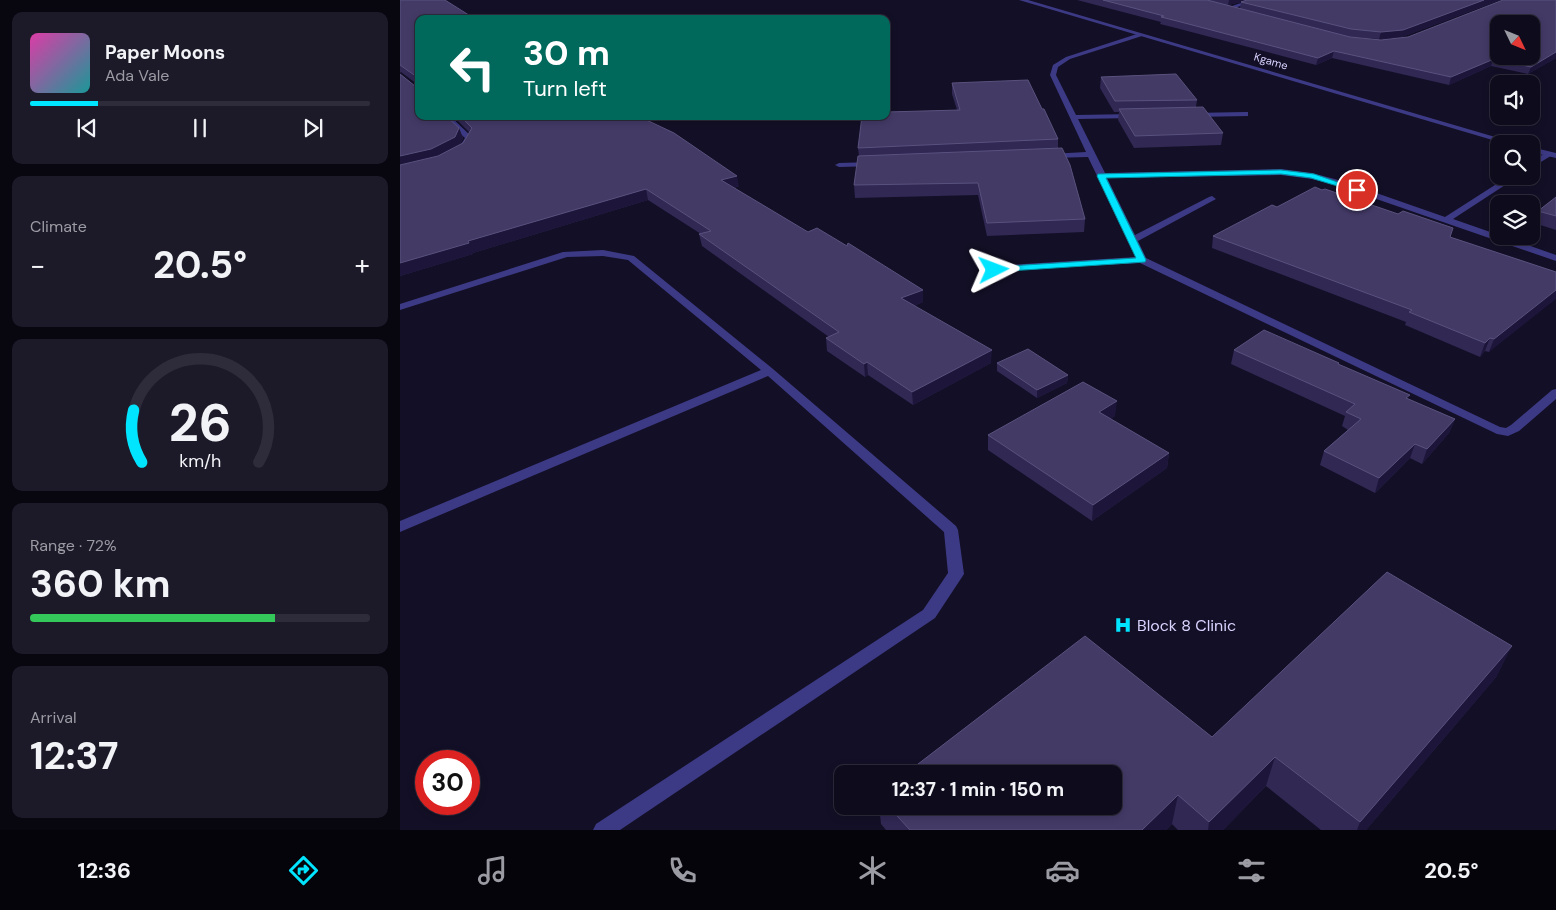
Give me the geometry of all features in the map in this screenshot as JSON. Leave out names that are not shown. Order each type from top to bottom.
[{"type":"street","name":"Kgame","points":[[1022,0],[1490,137]]},
{"type":"street","points":[[1226,9],[1256,0]]},
{"type":"street","points":[[1217,7],[1245,14]]},
{"type":"street","points":[[1140,35],[1068,58],[1055,66],[1053,75],[1142,260]]},
{"type":"street","points":[[1187,115],[1245,114]]},
{"type":"street","points":[[1072,117],[1139,116]]},
{"type":"street","points":[[449,120],[469,138],[463,150],[454,154]]},
{"type":"street","points":[[1540,151],[1553,155]]},
{"type":"street","points":[[1042,156],[1090,154]]},
{"type":"street","points":[[1540,162],[1553,155]]},
{"type":"street","points":[[839,165],[878,164]]},
{"type":"street","points":[[1101,176],[1281,172],[1296,174],[1339,184],[1556,258]]},
{"type":"street","points":[[1446,220],[1501,185]]},
{"type":"street","points":[[1132,240],[1212,199]]},
{"type":"street","points":[[400,307],[566,254],[603,253],[631,258],[769,371],[951,530],[956,574],[928,614],[603,830]]},
{"type":"street","points":[[994,270],[1142,260],[1496,430],[1508,432],[1515,428],[1556,393]]},
{"type":"street","points":[[400,526],[769,371]]},
{"type":"building","points":[[400,0],[445,0],[469,15],[415,15],[415,76],[400,65]]},
{"type":"building","points":[[1103,0],[1207,0],[1350,37],[1381,40],[1408,37],[1503,0],[1556,0],[1556,52],[1540,62],[1540,15],[1490,15],[1490,61],[1451,77],[1334,51],[1318,58],[1161,17],[1164,16]]},
{"type":"building","points":[[1247,0],[1484,0],[1403,30],[1381,32],[1351,29],[1241,2]]},
{"type":"building","points":[[400,74],[415,86],[415,120],[450,120],[459,128],[455,137],[431,149],[400,156]]},
{"type":"building","points":[[1176,74],[1197,100],[1115,101],[1101,77]]},
{"type":"building","points":[[1028,80],[1058,139],[858,148],[862,120],[890,120],[890,112],[960,110],[952,83]]},
{"type":"building","points":[[1203,107],[1223,133],[1135,136],[1119,109]]},
{"type":"building","points":[[464,120],[646,120],[674,133],[737,176],[721,180],[808,232],[817,228],[847,246],[848,243],[923,290],[901,298],[992,350],[912,392],[867,362],[864,364],[826,338],[839,332],[699,234],[711,231],[646,189],[400,263],[400,165],[438,156],[463,143],[472,128]]},
{"type":"building","points":[[1062,148],[1070,165],[1085,219],[987,223],[978,183],[854,185],[858,156]]},
{"type":"building","points":[[1315,187],[1398,214],[1403,211],[1453,228],[1450,237],[1556,272],[1556,290],[1494,339],[1490,338],[1485,343],[1409,312],[1412,310],[1213,236],[1272,205],[1277,207]]},
{"type":"building","points":[[1556,197],[1556,216],[1540,212],[1540,209]]},
{"type":"building","points":[[1264,330],[1410,395],[1406,398],[1455,419],[1427,449],[1415,444],[1379,478],[1324,451],[1361,419],[1346,412],[1355,404],[1234,350]]},
{"type":"building","points":[[1028,349],[1068,375],[1037,390],[997,363]]},
{"type":"building","points":[[1083,382],[1117,401],[1099,412],[1169,453],[1093,505],[988,435]]},
{"type":"building","points":[[1387,572],[1512,646],[1360,822],[1275,757],[1209,822],[1178,795],[1142,830],[910,830],[896,815],[1122,815],[1122,765],[917,765],[1085,636],[1212,737]]},
{"type":"place","name":"Block 8 Clinic","points":[[1123,625]]},
{"type":"route","points":[[994,270],[1142,260],[1101,176],[1281,172],[1312,176],[1357,190]]}]
